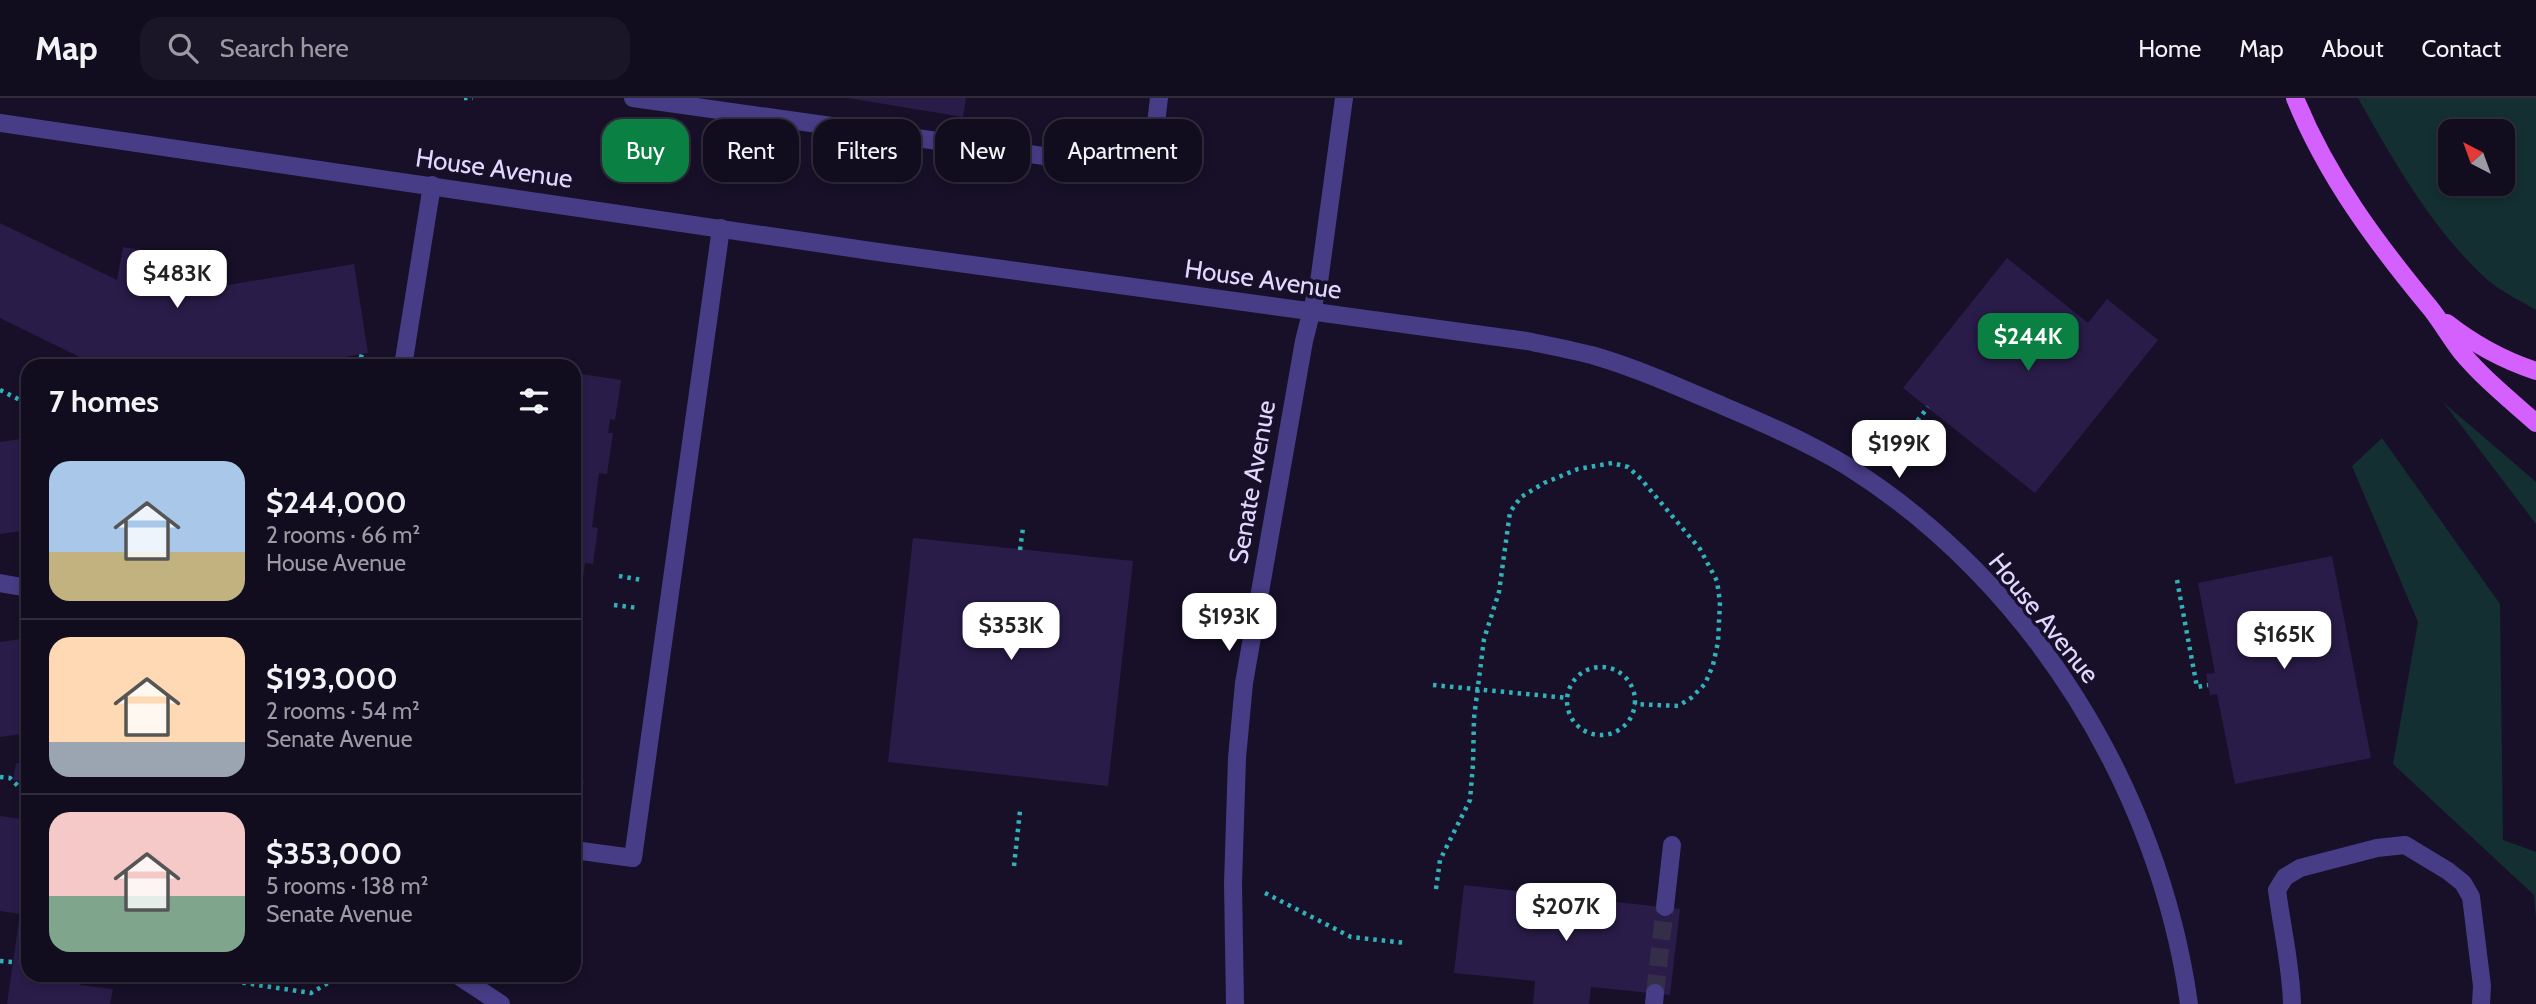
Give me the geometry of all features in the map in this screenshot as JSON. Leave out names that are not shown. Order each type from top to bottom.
[{"type":"main road","points":[[2295,98],[2329,168],[2396,268],[2433,312],[2460,351],[2484,377],[2536,423]]},
{"type":"main road","points":[[2433,312],[2470,341],[2508,362],[2536,371]]},
{"type":"street","points":[[633,98],[1122,167],[1141,161],[1149,152],[1159,98]]},
{"type":"street","name":"Senate Avenue","points":[[1235,1004],[1233,884],[1237,758],[1244,683],[1304,341],[1319,282],[1343,98]]},
{"type":"street","name":"House Avenue","points":[[0,122],[721,228],[1527,341],[1594,356],[1654,377],[1791,434],[1848,467],[1911,513],[1961,557],[2008,607],[2061,674],[2101,737],[2134,807],[2167,899],[2192,1003]]},
{"type":"street","points":[[404,359],[432,185]]},
{"type":"street","points":[[581,851],[633,858],[721,228]]},
{"type":"street","points":[[0,583],[21,587]]},
{"type":"street","points":[[1665,907],[1672,845]]},
{"type":"street","points":[[2292,1004],[2291,974],[2283,943],[2277,890],[2286,877],[2300,868],[2376,848],[2405,845],[2448,871],[2463,883],[2471,897],[2482,986],[2481,1004]]},
{"type":"street","points":[[468,982],[501,1004]]},
{"type":"path","points":[[464,98],[473,98]]},
{"type":"path","points":[[360,359],[362,354]]},
{"type":"path","points":[[0,390],[21,400]]},
{"type":"path","points":[[1885,461],[1928,407]]},
{"type":"path","points":[[1436,889],[1440,860],[1469,800],[1484,639],[1499,592],[1508,521],[1514,504],[1544,483],[1578,469],[1612,463],[1628,467],[1641,479],[1700,549],[1717,581],[1720,602],[1718,642],[1705,684],[1678,706],[1635,704]]},
{"type":"path","points":[[1020,550],[1023,528]]},
{"type":"path","points":[[2177,580],[2197,687],[2208,685]]},
{"type":"path","points":[[1603,666],[1614,668],[1623,674],[1635,693],[1635,704],[1632,715],[1617,731],[1595,734],[1575,723],[1570,713],[1568,698],[1574,681],[1582,673],[1603,666]]},
{"type":"path","points":[[1433,685],[1568,698]]},
{"type":"path","points":[[0,777],[9,778],[21,789]]},
{"type":"path","points":[[1014,866],[1020,811]]},
{"type":"path","points":[[1265,893],[1351,937],[1406,943]]},
{"type":"path","points":[[0,961],[13,962]]},
{"type":"path","points":[[238,982],[311,993],[330,982]]},
{"type":"green space","points":[[2358,98],[2536,98],[2536,310],[2494,285],[2463,256],[2429,213]]},
{"type":"green space","points":[[2444,403],[2536,482],[2536,524]]},
{"type":"green space","points":[[2382,438],[2500,604],[2503,840],[2536,852],[2536,919],[2534,895],[2393,764],[2418,622],[2352,466]]},
{"type":"building","points":[[848,98],[966,98],[963,117]]},
{"type":"building","points":[[0,223],[117,280],[123,247],[214,262],[210,288],[354,264],[368,353],[333,359],[84,359],[0,318]]},
{"type":"building","points":[[2007,258],[2088,323],[2107,299],[2158,340],[2035,493],[1903,388]]},
{"type":"building","points":[[581,374],[621,380],[615,420],[610,419],[608,433],[613,433],[607,474],[599,473],[592,527],[598,528],[593,564],[585,563],[581,592]]},
{"type":"building","points":[[21,439],[21,531],[0,534],[0,442]]},
{"type":"building","points":[[913,538],[1133,561],[1108,786],[888,762]]},
{"type":"building","points":[[2332,556],[2371,758],[2235,784],[2217,694],[2210,695],[2206,674],[2215,673],[2198,583]]},
{"type":"building","points":[[21,639],[21,734],[0,737],[0,642]]},
{"type":"building","points":[[16,763],[21,764],[21,781],[13,780]]},
{"type":"building","points":[[0,816],[21,819],[21,982],[81,982],[80,985],[113,989],[110,1004],[7,1004],[20,914],[0,911]]},
{"type":"building","points":[[1464,885],[1680,909],[1670,995],[1591,987],[1589,1004],[1533,1004],[1535,981],[1454,973]]},
{"type":"tunnel","points":[[1655,993],[1665,907]]}]
